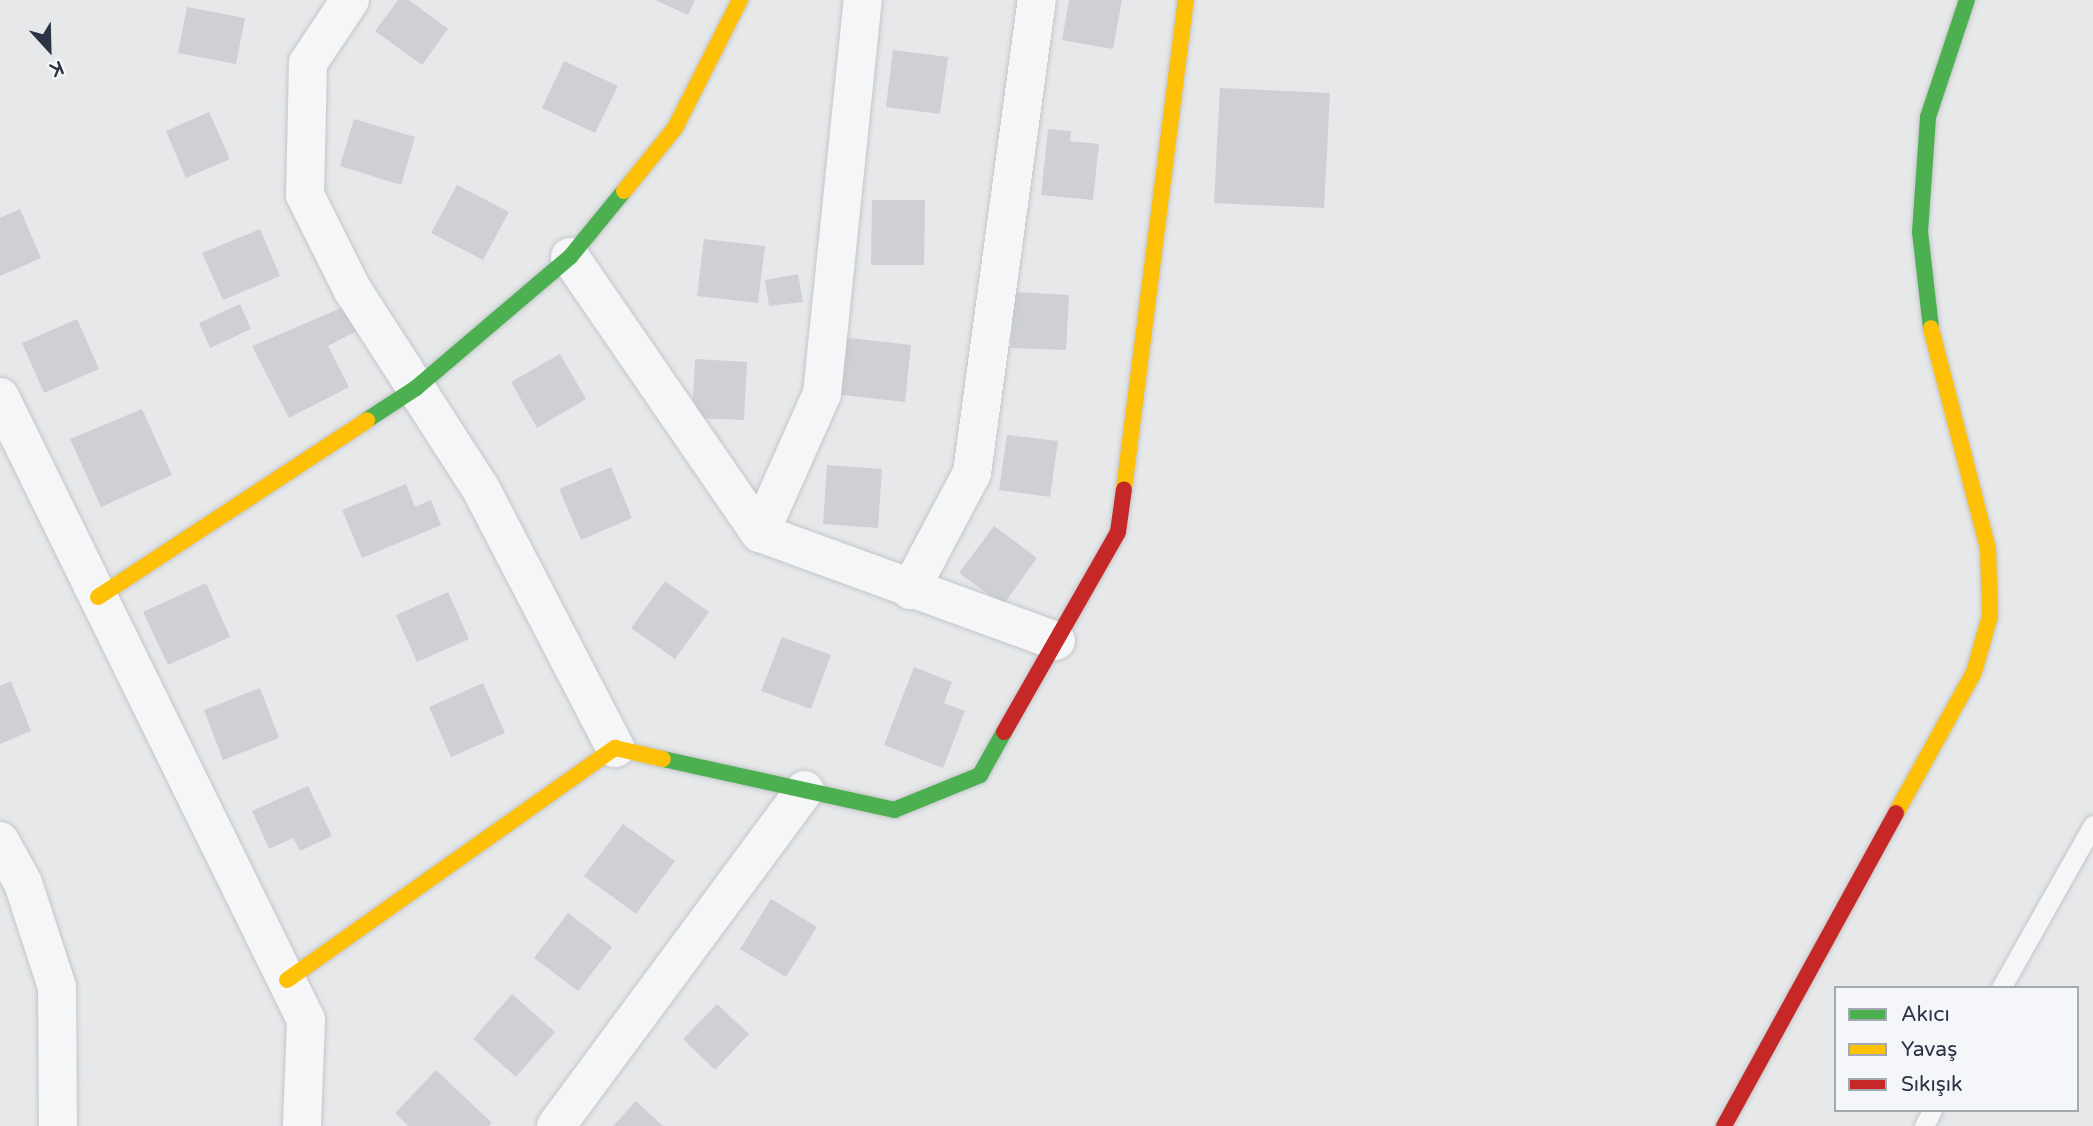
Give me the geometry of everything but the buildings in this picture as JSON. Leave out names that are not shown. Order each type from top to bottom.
[{"type":"street","points":[[350,0],[308,63],[305,195],[352,289],[481,489],[615,748]]},
{"type":"street","points":[[98,597],[416,388],[570,257],[675,128],[740,0]]},
{"type":"street","points":[[760,533],[822,394],[863,0]]},
{"type":"street","points":[[910,590],[972,473],[1037,0]]},
{"type":"street","points":[[287,980],[615,748],[894,810],[980,775],[1118,532],[1186,0]]},
{"type":"street","points":[[1724,1126],[1974,672],[1986,635],[1992,594],[1988,549],[1930,323],[1920,232],[1928,117],[1967,0]]},
{"type":"street","points":[[570,257],[760,533],[910,590],[1056,641]]},
{"type":"street","points":[[0,397],[306,1020],[302,1126]]},
{"type":"street","points":[[556,1126],[805,790]]},
{"type":"street","points":[[0,841],[23,883],[57,987],[58,1126]]},
{"type":"lane","points":[[2002,986],[2093,825]]},
{"type":"traffic: fast","points":[[1931,328],[1920,232],[1928,117],[1967,0]]},
{"type":"traffic: fast","points":[[367,420],[416,388],[570,257],[624,191]]},
{"type":"traffic: fast","points":[[663,759],[894,810],[980,775],[1004,732]]},
{"type":"traffic: slow","points":[[624,191],[675,128],[740,0]]},
{"type":"traffic: slow","points":[[1124,489],[1186,0]]},
{"type":"traffic: slow","points":[[1896,813],[1974,672],[1990,616],[1988,549],[1931,328]]},
{"type":"traffic: slow","points":[[98,597],[367,420]]},
{"type":"traffic: slow","points":[[287,980],[615,748],[663,759]]},
{"type":"traffic: jam","points":[[1004,732],[1118,532],[1124,489]]},
{"type":"traffic: jam","points":[[1724,1126],[1896,813]]}]
